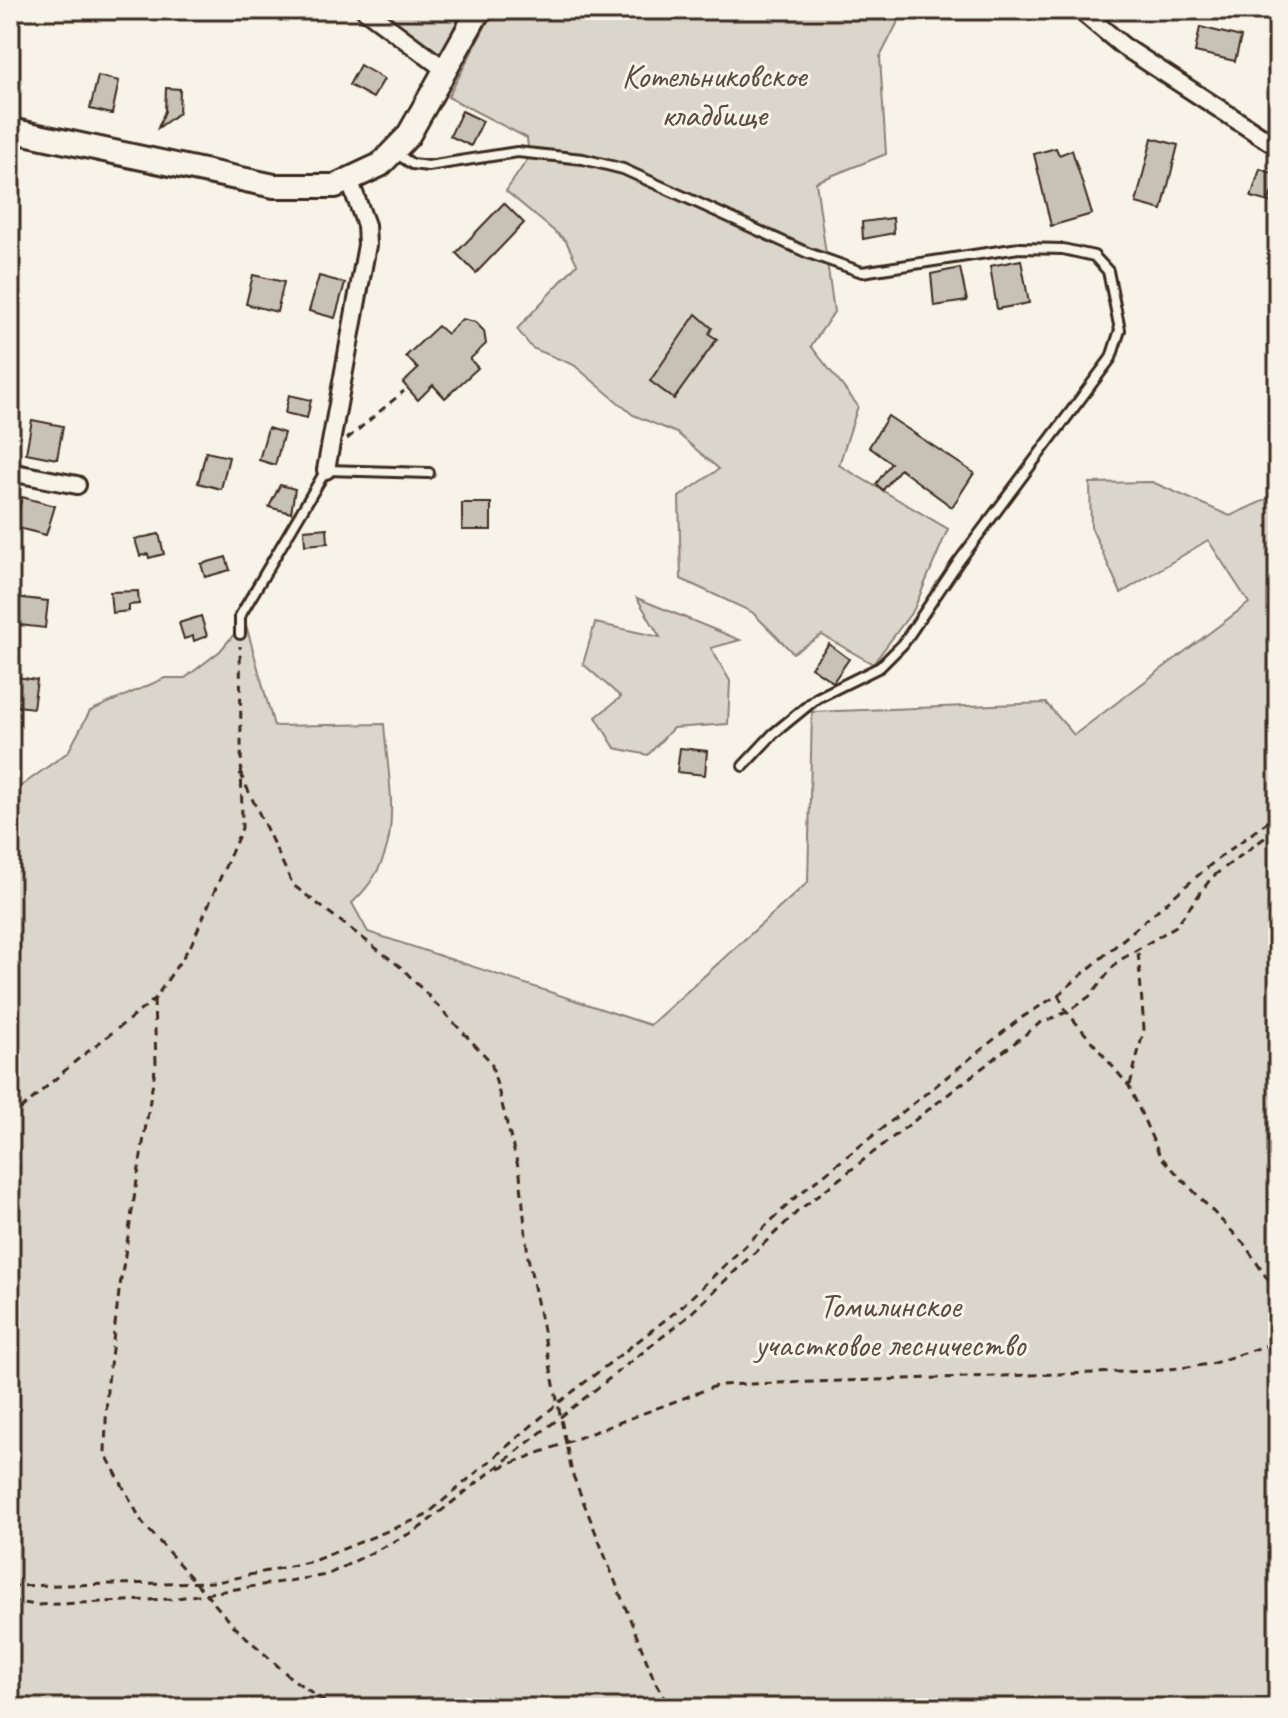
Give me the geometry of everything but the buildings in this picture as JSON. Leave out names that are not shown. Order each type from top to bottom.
[{"type":"street","points":[[365,10],[447,71]]},
{"type":"street","points":[[10,130],[274,186],[319,189],[350,182],[380,165],[408,136],[479,10]]},
{"type":"street","points":[[1080,10],[1123,46],[1278,147]]},
{"type":"street","points":[[326,470],[367,245],[366,225],[350,182]]},
{"type":"street","points":[[10,472],[77,485]]},
{"type":"lane","points":[[394,152],[412,164],[428,166],[517,152],[583,159],[623,169],[808,253],[862,272],[1019,248],[1063,249],[1094,256],[1108,271],[1120,330],[1111,358],[959,561],[903,644],[880,667],[817,698],[773,734],[743,766]]},
{"type":"lane","points":[[240,634],[240,616],[326,470],[429,473]]},
{"type":"path","points":[[331,451],[404,391]]},
{"type":"path","points":[[10,1119],[77,1060],[154,1000],[191,945],[242,828],[240,634]]},
{"type":"path","points":[[240,773],[293,885],[402,968],[491,1062],[520,1174],[528,1257],[565,1443],[603,1556],[655,1682],[671,1708]]},
{"type":"path","points":[[10,1586],[217,1582],[313,1561],[425,1516],[557,1404],[678,1310],[797,1196],[1021,1018],[1058,995],[1215,861],[1278,814]]},
{"type":"path","points":[[10,1601],[36,1605],[209,1595],[327,1575],[417,1530],[685,1319],[798,1211],[1040,1023],[1067,1012],[1090,996],[1117,962],[1176,926],[1212,877],[1278,828]]},
{"type":"path","points":[[1271,833],[1278,843]]},
{"type":"path","points":[[1129,1086],[1144,1029],[1138,951]]},
{"type":"path","points":[[1058,995],[1067,1012],[1129,1086],[1160,1156],[1245,1245],[1278,1295]]},
{"type":"path","points":[[154,1000],[156,1063],[116,1320],[107,1390],[105,1453],[142,1522],[234,1626],[291,1678],[334,1708]]},
{"type":"path","points":[[496,1469],[718,1385],[1154,1371],[1211,1364],[1278,1339]]},
{"type":"green space","points":[[369,10],[463,10],[441,53],[428,53]]},
{"type":"green space","name":"Котельниковское кладбище","points":[[494,10],[904,10],[880,57],[886,154],[816,182],[834,312],[811,346],[858,406],[839,465],[948,529],[914,609],[873,664],[822,635],[793,653],[752,612],[681,579],[679,497],[719,469],[677,433],[633,415],[574,365],[532,348],[517,329],[577,264],[566,241],[506,191],[529,157],[527,138],[448,97]]},
{"type":"green space","name":"Томилинское участковое лесничество","points":[[1152,482],[1230,516],[1278,494],[1278,1708],[10,1708],[10,794],[68,752],[90,711],[165,678],[185,678],[220,651],[245,621],[274,726],[384,724],[391,798],[388,842],[370,883],[352,903],[368,932],[650,1025],[808,882],[812,712],[1046,703],[1074,735],[1249,603],[1208,540],[1121,593],[1091,527],[1090,483]]},
{"type":"green space","points":[[637,598],[740,640],[711,648],[730,681],[728,724],[673,728],[648,755],[615,748],[596,717],[621,697],[583,664],[595,623],[660,637]]}]
